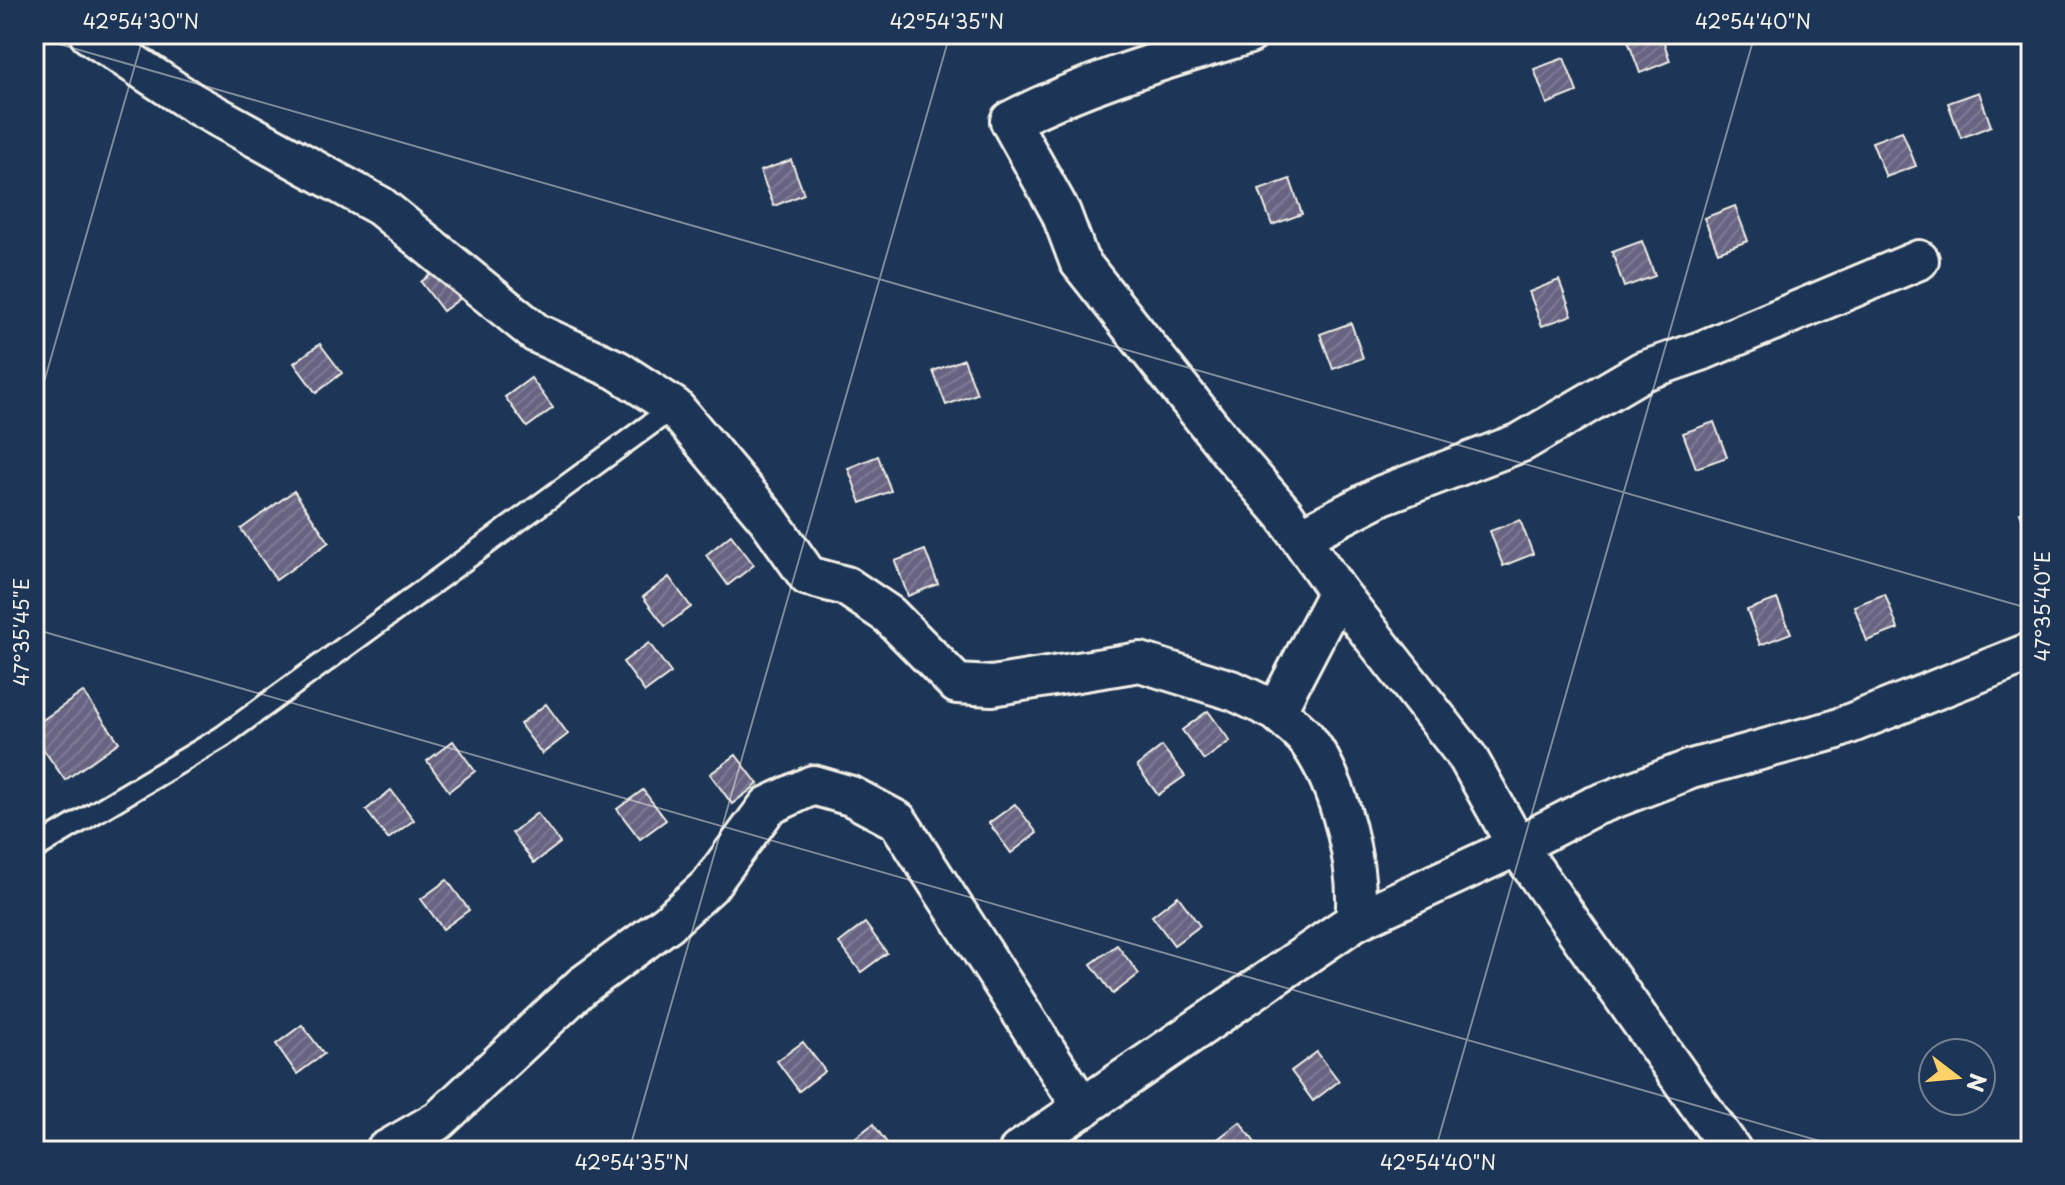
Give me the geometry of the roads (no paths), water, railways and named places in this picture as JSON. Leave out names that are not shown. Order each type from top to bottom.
[{"type":"street","points":[[89,34],[193,103],[380,206],[536,333],[617,370],[674,407],[768,519],[808,576],[846,586],[889,615],[957,684],[992,686],[1140,662],[1234,691],[1276,711],[1307,740],[1325,769],[1351,848],[1358,897],[1355,921]]},
{"type":"street","points":[[1249,34],[1120,73],[1010,121],[1061,213],[1079,261],[1301,537],[1338,592],[1468,758],[1517,846],[1732,1151]]},
{"type":"street","points":[[1301,537],[1382,495],[1522,442],[1643,371],[1701,351],[1919,260]]},
{"type":"street","points":[[1276,711],[1338,592]]},
{"type":"street","points":[[1019,1151],[1355,921],[1517,846],[1592,807],[1691,769],[1834,730],[2031,652]]},
{"type":"street","points":[[385,1151],[439,1120],[582,986],[668,923],[709,886],[768,806],[813,785],[851,796],[898,821],[1083,1108]]},
{"type":"lane","points":[[34,849],[222,737],[674,407]]}]
